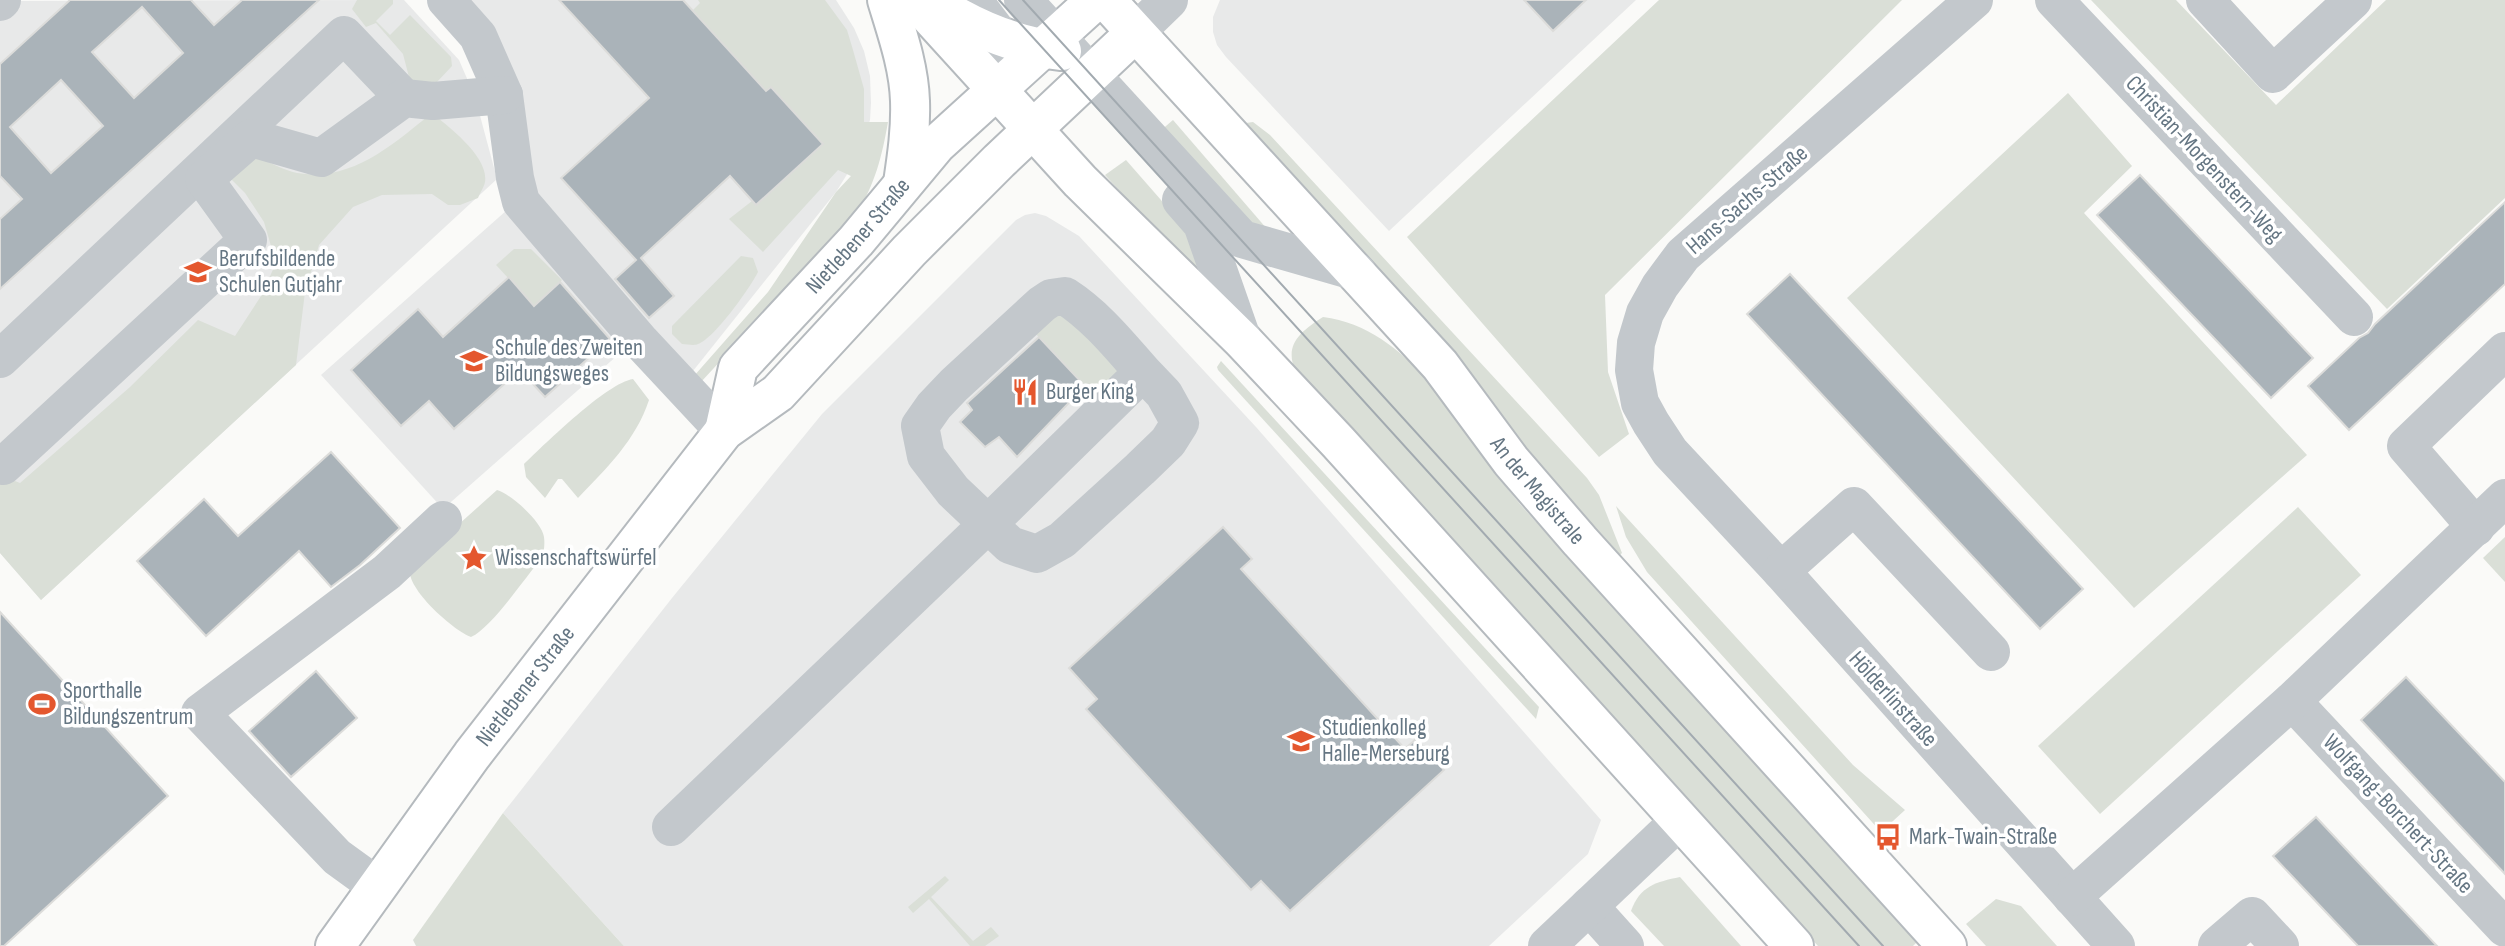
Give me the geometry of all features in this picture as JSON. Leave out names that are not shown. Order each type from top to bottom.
[{"type":"main road","points":[[887,0],[901,43],[910,99],[909,142],[903,183]]},
{"type":"main road","points":[[915,0],[1080,181],[1242,341],[1338,442],[1794,946]]},
{"type":"main road","points":[[929,0],[1000,18],[1068,59]]},
{"type":"main road","points":[[1033,128],[1096,0]]},
{"type":"main road","name":"An der Magistrale","points":[[1105,0],[1440,365],[1511,461],[1580,541],[1947,946]]},
{"type":"main road","points":[[997,89],[1135,33]]},
{"type":"main road","name":"Nietlebener Straße","points":[[724,431],[738,368],[856,241],[944,136],[997,89]]},
{"type":"main road","name":"Nietlebener Straße","points":[[335,946],[480,744],[724,431],[778,393],[909,251],[1033,128]]},
{"type":"street","points":[[446,0],[478,36],[504,95],[515,178],[521,202],[641,342],[724,431]]},
{"type":"street","points":[[973,0],[1000,18],[1004,58],[1003,74],[997,89]]},
{"type":"street","points":[[1023,0],[1202,224],[1242,341]]},
{"type":"street","points":[[1135,33],[1169,0]]},
{"type":"street","name":"Hans-Sachs-Straße","points":[[1670,452],[1640,403],[1634,370],[1636,343],[1644,313],[1660,286],[1683,255],[1974,0]]},
{"type":"street","name":"Christian-Morgenstern-Weg","points":[[2054,0],[2354,317]]},
{"type":"street","points":[[2205,0],[2273,74],[2353,0]]},
{"type":"street","points":[[0,359],[344,35],[404,98],[433,101],[504,95]]},
{"type":"street","points":[[1068,59],[1242,239],[1357,272]]},
{"type":"street","points":[[0,463],[3,466],[248,240],[204,179],[251,138],[321,158],[404,98]]},
{"type":"street","points":[[1065,296],[1080,305],[1143,372],[1164,394],[1180,423],[1168,442],[1062,540],[1037,554],[1010,545],[953,491],[926,456],[920,426],[926,416],[954,385],[1051,298],[1065,296]]},
{"type":"street","points":[[2476,527],[2406,446],[2505,351]]},
{"type":"street","points":[[671,827],[1143,372]]},
{"type":"street","name":"Hölderlinstraße","points":[[1670,452],[1781,571],[2116,946]]},
{"type":"street","points":[[2072,897],[2292,701],[2505,498]]},
{"type":"street","points":[[1781,571],[1854,506],[1991,652]]},
{"type":"street","points":[[377,886],[337,857],[200,713],[387,572],[443,520]]},
{"type":"street","name":"Wolfgang-Borchert-Straße","points":[[2292,701],[2505,928]]},
{"type":"street","points":[[1547,946],[1680,820]]},
{"type":"street","points":[[1589,906],[1625,946]]},
{"type":"street","points":[[2217,946],[2252,916],[2280,946]]},
{"type":"shaded area","points":[[357,0],[393,0],[393,4],[376,21],[390,35],[410,15],[451,57],[452,66],[436,83],[414,81],[409,77],[403,54],[376,23],[366,27],[352,9]]},
{"type":"shaded area","name":"Berufsbildende Schulen Gutjahr","points":[[404,0],[459,60],[475,97],[497,179],[41,600],[0,553],[0,1]]},
{"type":"shaded area","points":[[446,0],[836,0],[854,28],[864,51],[870,76],[871,103],[870,120],[856,160],[836,192],[681,386],[515,178]]},
{"type":"shaded area","points":[[698,0],[825,0],[847,30],[864,89],[864,122],[888,122],[877,170],[856,214],[701,382],[694,376],[768,292],[836,192],[851,176],[838,170],[763,252],[729,219],[752,201],[756,205],[823,143],[771,87],[766,91],[693,10],[700,3]]},
{"type":"shaded area","points":[[1220,0],[1636,0],[1389,231],[1217,45],[1213,32],[1213,17]]},
{"type":"shaded area","points":[[1659,0],[1902,0],[1605,295],[1608,372],[1629,434],[1599,457],[1407,237]]},
{"type":"shaded area","points":[[2091,0],[2176,0],[2276,105],[2386,0],[2505,0],[2505,198],[2387,309]]},
{"type":"shaded area","points":[[2068,93],[2132,166],[2084,213],[2307,455],[2134,608],[1847,298]]},
{"type":"shaded area","points":[[432,113],[466,143],[481,163],[485,182],[478,198],[460,205],[448,205],[432,194],[382,195],[353,207],[319,245],[305,292],[296,365],[41,600],[0,553],[0,475],[20,483],[130,387],[198,320],[235,336],[261,296],[276,263],[264,222],[245,193],[225,173],[247,153],[297,173],[336,172],[370,158]]},
{"type":"shaded area","points":[[1173,120],[1267,229],[1252,236],[1159,132]]},
{"type":"shaded area","points":[[1253,122],[1270,135],[1587,478],[1599,495],[1622,553],[1618,557],[1528,453],[1477,381],[1447,346],[1246,123]]},
{"type":"shaded area","points":[[1126,160],[1161,200],[1196,247],[1200,278],[1105,175]]},
{"type":"shaded area","name":"Schule des Zweiten Bildungsweges","points":[[507,210],[627,347],[443,509],[321,375]]},
{"type":"shaded area","points":[[1035,213],[1046,216],[1079,236],[1256,427],[1601,820],[1588,854],[1489,946],[624,946],[503,813],[672,598],[822,414],[1016,220]]},
{"type":"shaded area","points":[[514,249],[531,249],[562,280],[534,306],[496,265]]},
{"type":"shaded area","points":[[741,256],[753,258],[758,272],[748,289],[705,340],[696,345],[682,344],[672,334],[672,326]]},
{"type":"shaded area","points":[[1055,309],[1129,370],[1097,399],[1035,333]]},
{"type":"shaded area","points":[[1323,317],[1354,325],[1381,339],[1406,358],[1428,381],[1523,507],[1917,942],[1913,946],[1818,946],[1296,372],[1293,346],[1301,333]]},
{"type":"shaded area","points":[[1221,361],[1539,707],[1536,719],[1218,370]]},
{"type":"shaded area","points":[[633,379],[649,400],[628,441],[578,498],[562,479],[558,479],[545,498],[526,477],[524,464],[593,402]]},
{"type":"shaded area","points":[[497,490],[517,503],[538,524],[544,537],[544,552],[498,613],[471,637],[432,608],[415,586],[410,576],[410,568]]},
{"type":"shaded area","points":[[1616,506],[1853,765],[1905,810],[1881,832],[1647,572],[1626,537]]},
{"type":"shaded area","points":[[2298,507],[2361,575],[2100,814],[2038,746]]},
{"type":"shaded area","points":[[2505,537],[2505,582],[2483,558]]},
{"type":"shaded area","points":[[503,813],[624,946],[416,946],[413,940]]},
{"type":"shaded area","points":[[945,876],[949,880],[931,897],[973,941],[991,927],[999,936],[985,946],[970,946],[929,899],[913,913],[908,907]]},
{"type":"shaded area","points":[[1680,877],[1741,946],[1664,946],[1631,911],[1644,891],[1663,881]]},
{"type":"shaded area","points":[[1996,899],[2021,906],[2057,946],[1986,946],[1966,924]]},
{"type":"building","points":[[70,0],[191,0],[214,25],[242,0],[319,0],[0,289],[0,219],[22,199],[0,176],[0,64]],"holes":[[[142,7],[183,53],[134,98],[92,52]],[[61,80],[103,126],[51,173],[10,127]]]},
{"type":"building","points":[[559,0],[683,0],[766,91],[771,87],[823,144],[756,205],[730,176],[641,258],[674,296],[649,318],[615,279],[636,260],[561,178],[649,98]]},
{"type":"building","points":[[1524,0],[1586,0],[1553,31]]},
{"type":"building","points":[[2140,175],[2313,358],[2271,398],[2097,215]]},
{"type":"building","points":[[2505,202],[2505,284],[2349,430],[2308,386],[2359,338],[2368,333]]},
{"type":"building","points":[[1790,274],[2083,589],[2040,629],[1747,314]]},
{"type":"building","points":[[509,277],[534,306],[560,282],[610,339],[545,397],[520,370],[454,429],[429,401],[401,426],[351,370],[418,309],[443,337]]},
{"type":"building","name":"Burger King","points":[[1039,337],[1085,386],[1017,457],[999,437],[985,447],[960,422],[972,410],[967,403]]},
{"type":"building","points":[[331,452],[400,528],[360,565],[331,587],[299,551],[206,636],[137,561],[204,499],[238,536]]},
{"type":"building","points":[[1223,527],[1252,559],[1241,569],[1405,749],[1416,739],[1444,770],[1290,911],[1261,881],[1251,890],[1086,709],[1097,699],[1069,668]]},
{"type":"building","name":"Sporthalle Bildungszentrum","points":[[0,612],[168,796],[4,946],[0,946]]},
{"type":"building","points":[[316,671],[357,718],[291,777],[249,731]]},
{"type":"building","points":[[2406,677],[2505,782],[2505,874],[2361,720]]},
{"type":"building","points":[[2316,817],[2437,946],[2358,946],[2273,856]]},
{"type":"tram line","points":[[999,0],[1859,946]]},
{"type":"tram line","points":[[1023,0],[1883,946]]},
{"type":"place","name":"Berufsbildende Schulen Gutjahr","points":[[198,272]]},
{"type":"place","name":"Schule des Zweiten Bildungsweges","points":[[474,361]]},
{"type":"place","name":"Burger King","points":[[1025,392]]},
{"type":"place","name":"Wissenschaftswürfel","points":[[474,558]]},
{"type":"place","name":"Sporthalle Bildungszentrum","points":[[42,704]]},
{"type":"place","name":"Studienkolleg Halle-Merseburg","points":[[1301,741]]},
{"type":"place","name":"Mark-Twain-Straße","points":[[1888,837]]}]
